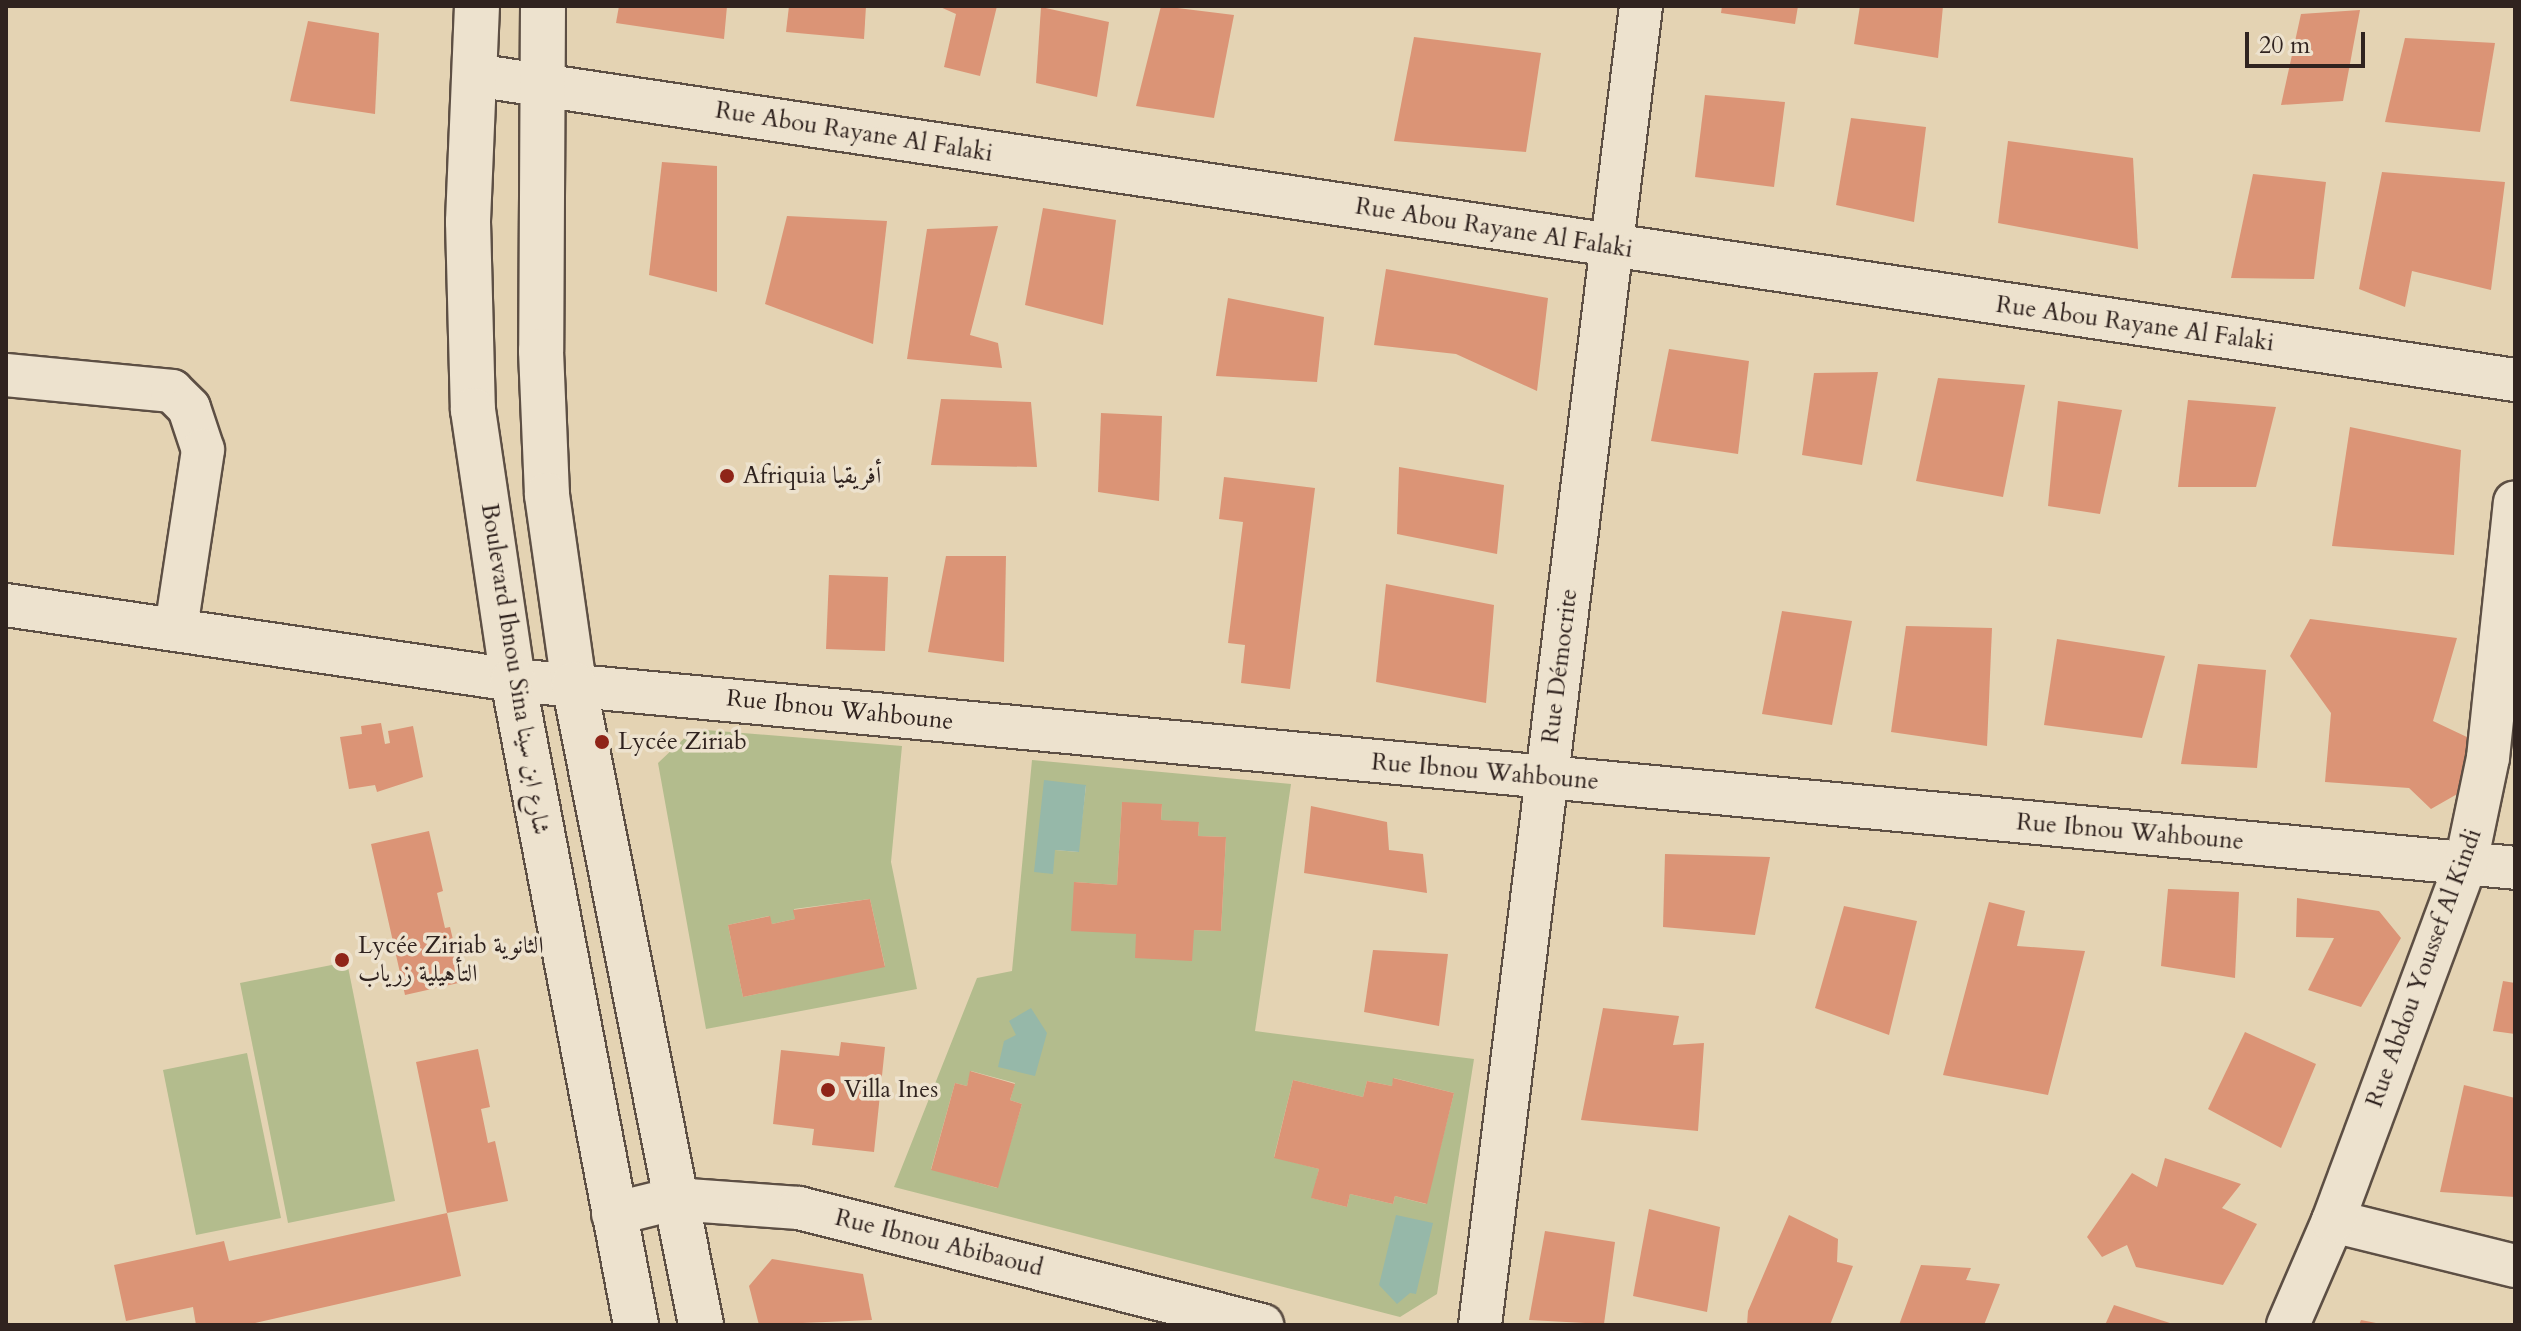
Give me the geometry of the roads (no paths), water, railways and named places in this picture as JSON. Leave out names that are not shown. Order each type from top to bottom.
[{"type":"main road","name":"Boulevard Ibnou Sina شارع ابن سينا","points":[[477,6],[468,222],[473,410],[513,680],[636,1325]]},
{"type":"main road","points":[[543,6],[541,85],[547,480],[574,684],[701,1325]]},
{"type":"street","name":"Rue Démocrite","points":[[1480,1325],[1641,6]]},
{"type":"street","name":"Rue Abou Rayane Al Falaki","points":[[474,75],[2515,380]]},
{"type":"street","points":[[6,375],[172,391],[189,408],[203,450],[176,629]]},
{"type":"street","name":"Rue Abdou Youssef Al Kindi","points":[[2288,1325],[2333,1221],[2466,863],[2488,758],[2515,502]]},
{"type":"street","name":"Rue Ibnou Wahboune","points":[[6,605],[513,680],[2515,868]]},
{"type":"street","name":"Rue Ibnou Abibaoud","points":[[613,1214],[674,1199],[799,1208],[1262,1325]]},
{"type":"street","points":[[2333,1221],[2515,1266]]},
{"type":"place","name":"Afriquia أفريقيا","points":[[727,476]]},
{"type":"place","name":"Lycée Ziriab","points":[[602,742]]},
{"type":"place","name":"Lycée Ziriab الثانوية التأهيلية زرياب","points":[[342,960]]},
{"type":"place","name":"Villa Ines","points":[[828,1090]]}]
